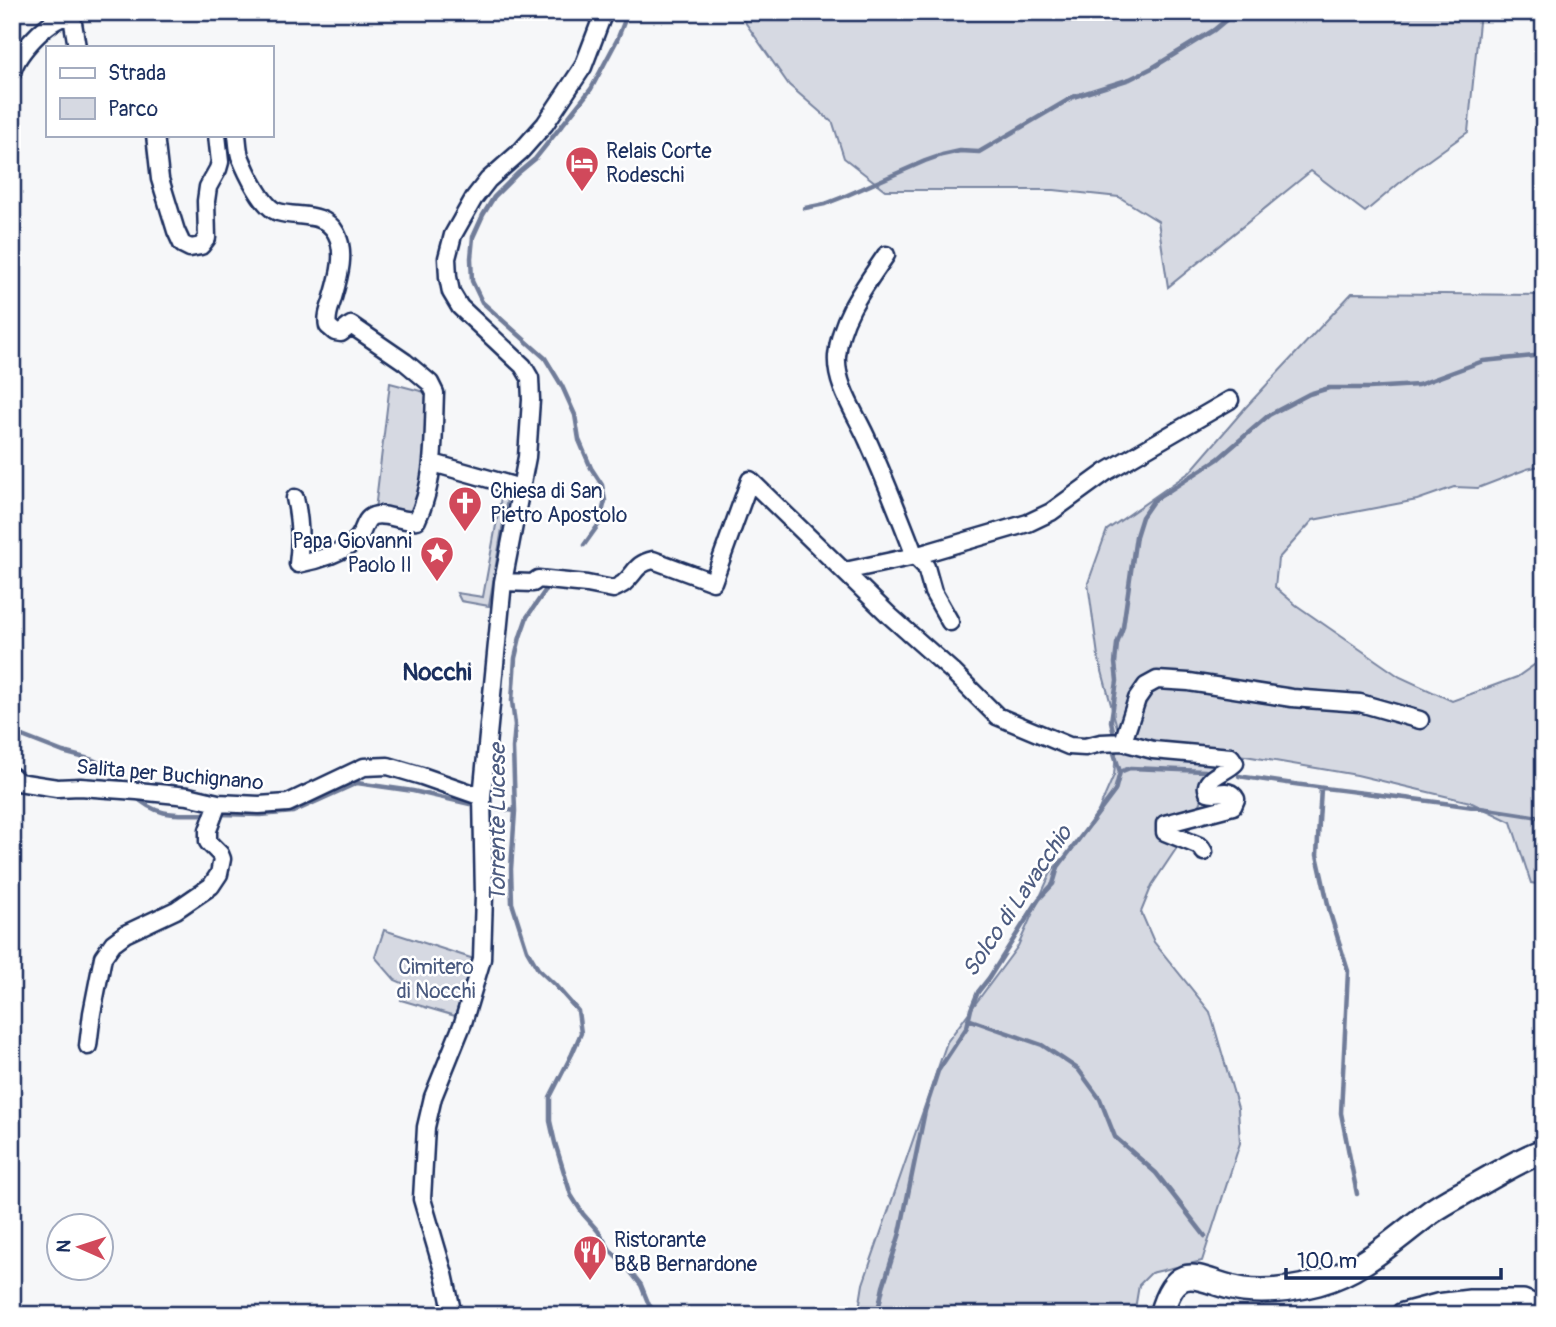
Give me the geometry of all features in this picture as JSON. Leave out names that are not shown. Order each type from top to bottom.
[{"type":"main road","points":[[1161,1315],[1165,1301],[1181,1279],[1197,1276],[1243,1290],[1275,1291],[1335,1279],[1435,1209],[1524,1157],[1544,1151]]},
{"type":"main road","points":[[1403,1315],[1470,1302],[1523,1302],[1544,1311]]},
{"type":"street","points":[[453,1315],[444,1273],[422,1199],[426,1126],[433,1097],[463,1023],[482,959],[482,797],[503,582],[527,457],[531,400],[530,378],[523,366],[460,307],[451,292],[447,258],[453,234],[474,198],[488,180],[521,151],[545,124],[583,66],[604,12]]},
{"type":"street","points":[[12,73],[14,65],[33,39],[60,17],[68,16],[73,23],[77,46]]},
{"type":"street","points":[[155,136],[160,179],[182,244],[190,248],[201,246],[207,237],[208,187],[220,162],[217,136]]},
{"type":"street","points":[[237,136],[239,154],[261,198],[269,208],[278,212],[317,217],[330,224],[337,234],[342,253],[338,281],[326,320],[328,326],[341,333],[351,326],[405,362],[430,383],[435,393],[433,463],[426,496],[416,520],[410,522],[374,516],[369,519],[358,538],[347,547],[312,562],[298,564],[300,545],[295,498]]},
{"type":"street","points":[[886,256],[852,307],[843,330],[837,357],[841,382],[868,440],[915,556],[926,567],[933,592],[950,622]]},
{"type":"street","points":[[845,571],[915,556],[1028,523],[1051,512],[1106,472],[1230,400]]},
{"type":"street","points":[[433,463],[521,488]]},
{"type":"street","points":[[503,582],[533,583],[538,579],[613,589],[624,583],[643,562],[653,560],[713,582],[750,480],[997,716],[1069,746],[1085,747],[1123,742],[1153,750],[1231,757],[1236,762],[1218,774],[1207,786],[1210,793],[1233,794],[1236,801],[1231,808],[1165,824],[1165,832],[1201,847],[1204,852]]},
{"type":"street","points":[[1123,742],[1137,699],[1146,686],[1157,680],[1189,682],[1292,698],[1360,703],[1420,720]]},
{"type":"street","name":"Salita per Buchignano","points":[[12,776],[18,782],[57,788],[137,791],[188,796],[218,803],[259,805],[288,803],[364,767],[388,766],[482,797]]},
{"type":"street","points":[[88,1046],[103,957],[113,943],[125,934],[176,910],[211,886],[219,874],[222,859],[208,842],[208,830],[218,803]]},
{"type":"green space","points":[[738,12],[1480,12],[1468,132],[1415,170],[1365,212],[1311,171],[1168,287],[1158,221],[1119,197],[1054,190],[885,190],[844,158],[833,123],[789,85]]},
{"type":"green space","points":[[1352,293],[1544,295],[1544,465],[1478,488],[1454,487],[1417,500],[1313,520],[1278,559],[1275,587],[1296,605],[1400,677],[1452,701],[1517,677],[1544,658],[1544,885],[1531,883],[1511,822],[1470,802],[1357,775],[1222,752],[1190,828],[1152,885],[1141,912],[1154,942],[1210,1012],[1238,1108],[1240,1143],[1202,1261],[1151,1273],[1139,1285],[1136,1315],[858,1315],[863,1284],[947,1042],[1018,946],[1052,870],[1071,850],[1097,814],[1114,775],[1118,731],[1098,656],[1088,583],[1107,530],[1190,472]]},
{"type":"green space","points":[[390,383],[432,394],[418,512],[415,515],[375,510]]},
{"type":"green space","points":[[502,492],[508,493],[489,606],[461,601],[457,593],[483,597]]},
{"type":"green space","name":"Cimitero di Nocchi","points":[[384,930],[477,960],[464,1005],[459,1003],[455,1016],[401,1000],[407,985],[395,980],[375,957]]},
{"type":"waterway","name":"Torrente Lucese","points":[[584,545],[599,524],[605,501],[602,485],[579,440],[575,415],[545,358],[482,302],[472,281],[471,258],[473,237],[494,197],[535,159],[591,89],[617,40],[628,12]]},
{"type":"waterway","points":[[805,208],[825,204],[942,155],[960,151],[979,152],[1073,97],[1130,79],[1152,68],[1214,30],[1226,20],[1230,12]]},
{"type":"waterway","name":"Solco di Lavacchio","points":[[1114,735],[1111,721],[1117,681],[1117,644],[1123,627],[1136,536],[1142,517],[1153,501],[1218,459],[1269,415],[1309,394],[1329,388],[1418,385],[1483,361],[1544,355]]},
{"type":"waterway","name":"Torrente Lucese","points":[[549,585],[527,617],[515,658],[512,701],[515,725],[512,903],[527,950],[538,969],[578,1011],[581,1033],[550,1097],[550,1121],[571,1195],[610,1250],[641,1285],[649,1305],[659,1315]]},
{"type":"waterway","points":[[12,732],[110,768],[126,786]]},
{"type":"waterway","name":"Solco di Lavacchio","points":[[877,1315],[900,1233],[925,1111],[938,1071],[967,1027],[978,992],[1039,899],[1053,884],[1058,867],[1115,791],[1120,772],[1114,753]]},
{"type":"waterway","points":[[1120,772],[1130,768],[1205,771]]},
{"type":"waterway","points":[[1239,776],[1544,818]]},
{"type":"waterway","points":[[219,814],[261,815],[293,812],[357,783],[413,791],[470,804]]},
{"type":"waterway","points":[[1321,788],[1317,855],[1330,913],[1348,971],[1341,1113],[1357,1194]]},
{"type":"waterway","points":[[134,795],[160,812],[210,814]]},
{"type":"waterway","points":[[495,808],[515,811]]},
{"type":"waterway","points":[[968,1019],[1042,1045],[1078,1069],[1100,1099],[1115,1137],[1156,1173],[1205,1236]]},
{"type":"place","name":"Relais Corte Rodeschi","points":[[582,193]]},
{"type":"place","name":"Chiesa di San Pietro Apostolo","points":[[465,533]]},
{"type":"place","name":"Papa Giovanni Paolo II","points":[[437,583]]},
{"type":"place","name":"Ristorante B&B Bernardone","points":[[590,1282]]},
{"type":"district","name":"Nocchi","points":[[437,672]]}]
